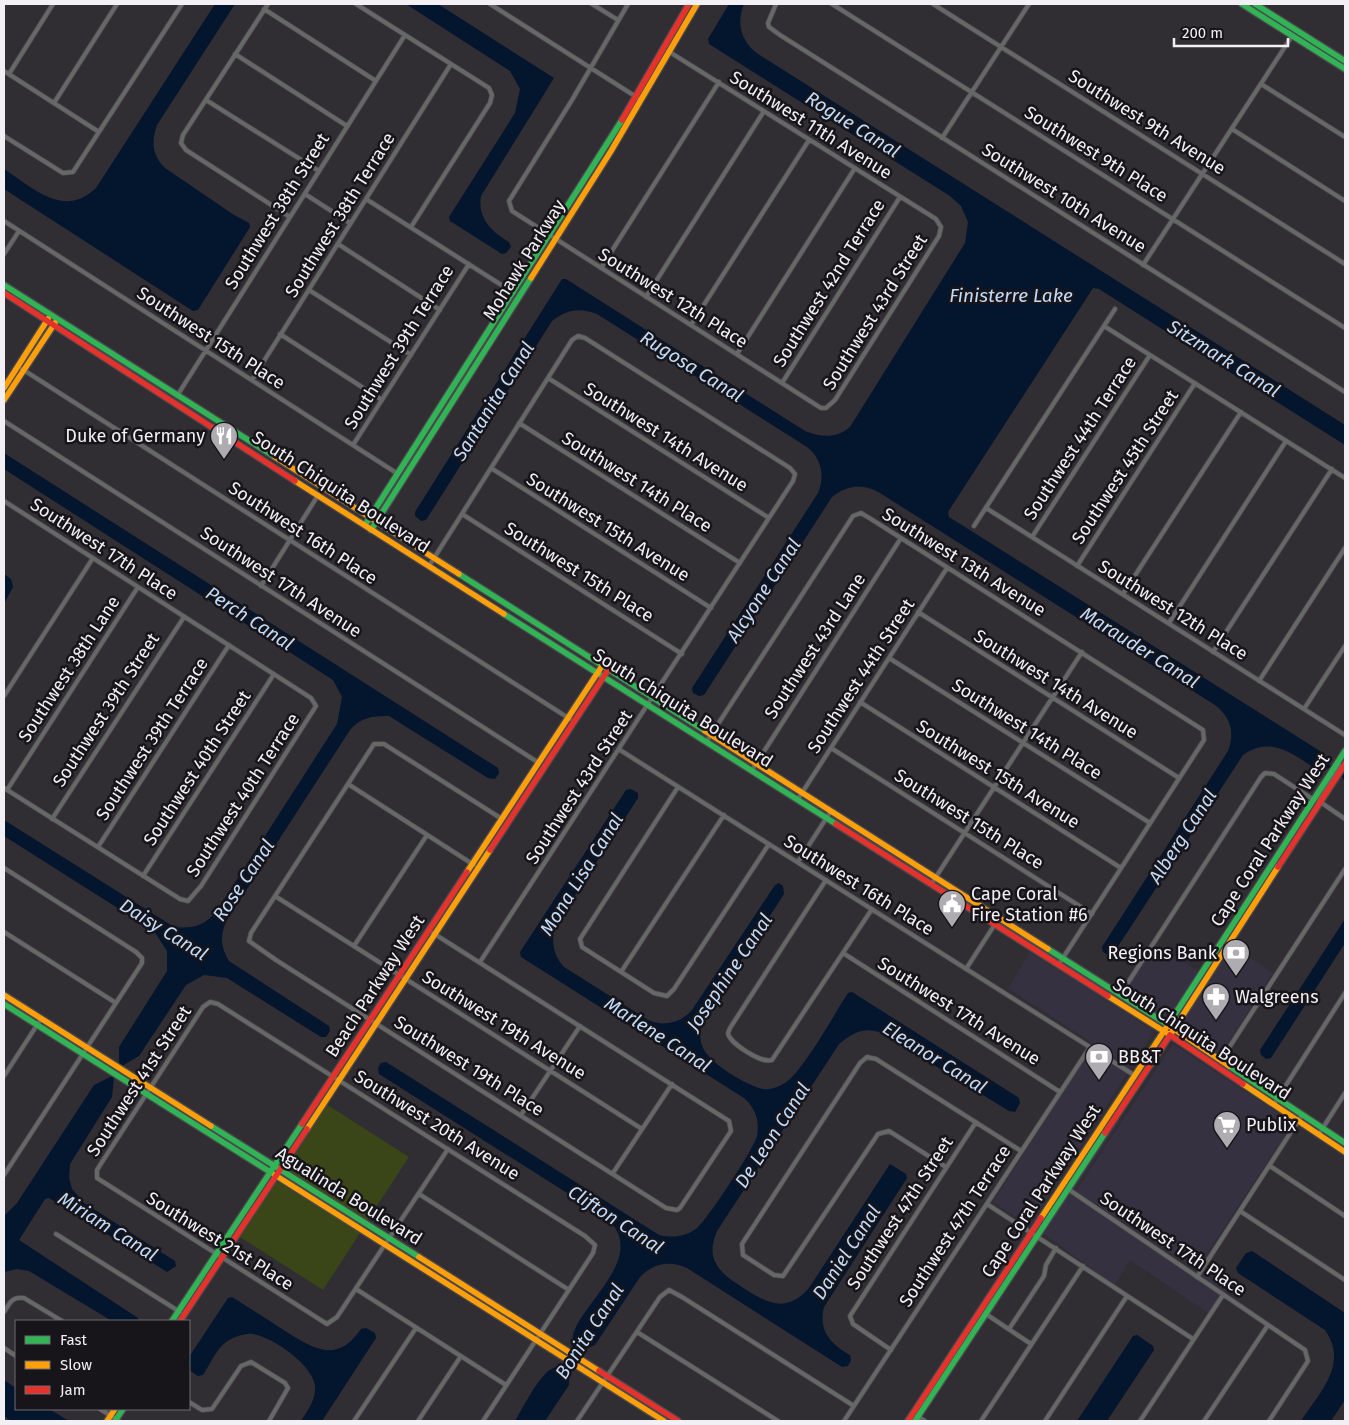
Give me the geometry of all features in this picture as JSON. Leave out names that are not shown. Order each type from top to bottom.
[{"type":"street","points":[[8,74],[53,4]]},
{"type":"street","points":[[54,103],[117,4]]},
{"type":"street","points":[[4,136],[63,173],[69,174],[76,169],[182,4]]},
{"type":"street","points":[[268,4],[183,135],[181,143],[186,150],[290,217]]},
{"type":"street","points":[[356,4],[489,88],[492,95],[490,103],[411,228]]},
{"type":"street","points":[[490,4],[641,100]]},
{"type":"street","points":[[592,4],[618,20]]},
{"type":"street","points":[[591,68],[628,4]]},
{"type":"street","name":"Mohawk Parkway","points":[[372,530],[516,295],[549,236],[636,96],[689,4]]},
{"type":"street","name":"Mohawk Parkway","points":[[365,526],[516,295],[555,240],[698,4]]},
{"type":"street","name":"Southwest 10th Avenue","points":[[776,4],[768,22],[769,27],[1345,392]]},
{"type":"street","name":"Southwest 9th Place","points":[[832,4],[1345,328]]},
{"type":"street","name":"Southwest 9th Avenue","points":[[933,4],[1345,264]]},
{"type":"street","points":[[942,138],[1029,4]]},
{"type":"street","points":[[1242,4],[1345,61]]},
{"type":"street","points":[[1254,4],[1345,68]]},
{"type":"street","points":[[264,9],[376,81]]},
{"type":"street","points":[[1144,265],[1294,33]]},
{"type":"street","name":"Southwest 38th Street","points":[[175,399],[405,35]]},
{"type":"street","name":"Southwest 11th Avenue","points":[[664,48],[936,220],[941,227]]},
{"type":"street","points":[[235,54],[348,126]]},
{"type":"street","name":"Southwest 38th Terrace","points":[[252,380],[451,64]]},
{"type":"street","name":"Southwest 12th Place","points":[[591,68],[508,201],[508,206],[512,211],[555,240],[821,408],[826,408]]},
{"type":"street","points":[[4,71],[99,132]]},
{"type":"street","points":[[600,268],[719,82]]},
{"type":"street","points":[[1261,84],[1345,137]]},
{"type":"street","points":[[206,100],[319,171]]},
{"type":"street","points":[[646,297],[764,112]]},
{"type":"street","points":[[1232,129],[1345,201]]},
{"type":"street","points":[[691,325],[809,140]]},
{"type":"street","points":[[737,354],[855,168]]},
{"type":"street","points":[[305,194],[350,223]]},
{"type":"street","name":"Southwest 42nd Terrace","points":[[782,383],[900,197]]},
{"type":"street","points":[[366,198],[516,295]]},
{"type":"street","name":"Southwest 15th Place","points":[[4,221],[404,478]]},
{"type":"street","name":"Southwest 43rd Street","points":[[826,408],[832,404],[844,386],[939,236],[941,227]]},
{"type":"street","points":[[4,254],[19,231]]},
{"type":"street","points":[[338,244],[440,310]]},
{"type":"street","name":"Southwest 39th Terrace","points":[[353,445],[469,264]]},
{"type":"street","name":"South Chiquita Boulevard","points":[[4,285],[49,318],[53,325],[322,489],[603,671],[649,705],[1116,1000],[1169,1030]]},
{"type":"street","points":[[309,290],[411,355]]},
{"type":"street","name":"South Chiquita Boulevard","points":[[4,293],[49,318],[57,319],[365,526],[603,671],[653,699],[1120,994],[1169,1030],[1320,1131],[1345,1152]]},
{"type":"street","points":[[974,526],[1115,309]]},
{"type":"street","points":[[4,388],[49,318]]},
{"type":"street","points":[[4,400],[57,319]]},
{"type":"street","points":[[1104,326],[1345,478]]},
{"type":"street","points":[[280,334],[382,400]]},
{"type":"street","name":"Southwest 43rd Street","points":[[480,962],[770,518],[793,482],[795,474],[790,468],[586,338],[578,336],[572,340],[548,378]]},
{"type":"street","name":"Southwest 44th Terrace","points":[[1032,537],[1150,355]]},
{"type":"street","name":"Southwest 16th Place","points":[[18,366],[571,719]]},
{"type":"street","points":[[429,566],[548,378]]},
{"type":"street","name":"Southwest 14th Avenue","points":[[548,378],[770,518]]},
{"type":"street","name":"Southwest 45th Street","points":[[1077,566],[1195,383]]},
{"type":"street","points":[[1123,594],[1241,412]]},
{"type":"street","name":"Southwest 17th Avenue","points":[[4,421],[545,766]]},
{"type":"street","name":"Southwest 14th Place","points":[[519,423],[740,563]]},
{"type":"street","points":[[1168,623],[1286,441]]},
{"type":"street","name":"Southwest 15th Avenue","points":[[491,468],[711,608]]},
{"type":"street","points":[[1214,652],[1332,470]]},
{"type":"street","points":[[261,586],[322,489]]},
{"type":"street","name":"Southwest 17th Place","points":[[4,501],[274,674],[314,702]]},
{"type":"street","name":"Southwest 12th Place","points":[[986,508],[1345,735]]},
{"type":"street","name":"Southwest 15th Place","points":[[462,514],[682,654]]},
{"type":"street","name":"Southwest 13th Avenue","points":[[711,735],[828,552],[856,514],[865,515],[1200,727],[1205,736],[1179,778]]},
{"type":"street","name":"Southwest 43rd Lane","points":[[752,770],[901,538]]},
{"type":"street","points":[[1259,680],[1345,548]]},
{"type":"street","points":[[4,696],[93,558]]},
{"type":"street","name":"Southwest 44th Street","points":[[798,799],[947,568]]},
{"type":"street","name":"Southwest 38th Lane","points":[[5,789],[138,588]]},
{"type":"street","name":"Southwest 14th Avenue","points":[[918,612],[1179,778]]},
{"type":"street","name":"Southwest 39th Street","points":[[52,819],[184,616]]},
{"type":"street","name":"Southwest 39th Terrace","points":[[98,847],[229,645]]},
{"type":"street","points":[[1304,709],[1345,646]]},
{"type":"street","points":[[932,883],[1082,652]]},
{"type":"street","name":"Southwest 14th Place","points":[[889,658],[1150,823]]},
{"type":"street","name":"Beach Parkway West","points":[[505,821],[539,762],[603,671]]},
{"type":"street","name":"Southwest 40th Street","points":[[143,876],[274,674]]},
{"type":"street","name":"Southwest 40th Terrace","points":[[143,876],[180,900],[188,901],[201,886],[312,714],[316,706],[314,702]]},
{"type":"street","name":"Southwest 15th Avenue","points":[[860,702],[1121,868]]},
{"type":"street","name":"Beach Parkway West","points":[[173,1320],[182,1313],[336,1078],[370,1020],[402,977],[505,821],[545,766],[571,719]]},
{"type":"street","points":[[707,741],[711,735]]},
{"type":"street","points":[[275,896],[371,747],[379,743],[505,821]]},
{"type":"street","name":"Southwest 15th Place","points":[[831,748],[1092,914]]},
{"type":"street","name":"Southwest 16th Place","points":[[620,750],[1134,1075]]},
{"type":"street","name":"Cape Coral Parkway West","points":[[908,1421],[916,1417],[986,1314],[1062,1185],[1134,1075],[1216,964],[1317,802],[1329,777],[1345,751]]},
{"type":"street","points":[[1317,802],[1338,768],[1339,761]]},
{"type":"street","name":"Cape Coral Parkway West","points":[[916,1417],[1034,1234],[1069,1190],[1117,1116],[1236,920],[1287,842],[1345,765]]},
{"type":"street","points":[[1116,1000],[1265,773],[1274,774],[1345,819]]},
{"type":"street","points":[[1059,964],[1179,778]]},
{"type":"street","points":[[348,784],[475,866]]},
{"type":"street","points":[[678,787],[581,935],[580,943],[658,996],[667,996],[677,984],[769,844]]},
{"type":"street","points":[[5,789],[143,876]]},
{"type":"street","points":[[798,862],[831,811]]},
{"type":"street","points":[[621,972],[724,815]]},
{"type":"street","points":[[354,946],[427,835]]},
{"type":"street","points":[[1267,884],[1272,871],[1288,846],[1287,842]]},
{"type":"street","points":[[4,868],[136,952],[142,958],[140,967],[4,1175]]},
{"type":"street","points":[[1218,1063],[1345,870]]},
{"type":"street","points":[[826,880],[733,1022],[728,1037],[747,1052],[768,1062],[772,1060],[872,909]]},
{"type":"street","name":"Southwest 19th Place","points":[[275,896],[251,933],[249,941],[255,947],[666,1208],[677,1210],[683,1204],[730,1132],[731,1124],[726,1118],[672,1084]]},
{"type":"street","name":"Southwest 19th Avenue","points":[[275,896],[642,1129]]},
{"type":"street","points":[[966,968],[999,918]]},
{"type":"street","points":[[1216,964],[1216,957],[1232,932],[1236,920]]},
{"type":"street","points":[[4,932],[116,1003]]},
{"type":"street","points":[[432,932],[672,1084],[613,1173]]},
{"type":"street","name":"Southwest 17th Avenue","points":[[843,953],[1060,1092]]},
{"type":"street","name":"Beach Parkway West","points":[[336,1078],[376,1024],[402,977]]},
{"type":"street","points":[[1276,1101],[1345,994]]},
{"type":"street","name":"Agualinda Boulevard","points":[[4,996],[41,1019],[108,1070],[275,1171]]},
{"type":"street","name":"Southwest 20th Avenue","points":[[210,1002],[218,1004],[586,1236],[594,1245],[593,1253],[569,1290]]},
{"type":"street","name":"Southwest 41st Street","points":[[97,1178],[97,1170],[102,1162],[204,1007],[210,1002]]},
{"type":"street","name":"Agualinda Boulevard","points":[[4,1004],[37,1025],[126,1072],[275,1171],[568,1356],[574,1364],[664,1421]]},
{"type":"street","points":[[4,1076],[41,1019]]},
{"type":"street","points":[[521,1115],[580,1026]]},
{"type":"street","name":"Southwest 47th Terrace","points":[[844,1421],[1090,1047]]},
{"type":"street","points":[[946,1167],[889,1131],[884,1131],[878,1134],[783,1276],[774,1275],[743,1255],[741,1251],[742,1244],[860,1063],[866,1057],[876,1059],[1021,1151]]},
{"type":"street","points":[[1117,1116],[1116,1110],[1125,1090]]},
{"type":"street","points":[[1320,1131],[1345,1093]]},
{"type":"street","points":[[1197,1278],[1301,1118]]},
{"type":"street","points":[[1093,1153],[1092,1147],[1105,1120]]},
{"type":"street","name":"Southwest 47th Street","points":[[891,1350],[856,1327],[850,1320],[852,1312],[976,1122]]},
{"type":"street","name":"South Chiquita Boulevard","points":[[1320,1131],[1345,1143]]},
{"type":"street","points":[[448,1149],[356,1290],[506,1385]]},
{"type":"street","points":[[1270,1166],[1345,1216]]},
{"type":"street","name":"Southwest 21st Place","points":[[97,1178],[323,1322],[331,1323],[356,1290]]},
{"type":"street","name":"Southwest 17th Place","points":[[1062,1185],[1305,1350],[1308,1357],[1306,1366],[1269,1421]]},
{"type":"street","points":[[419,1194],[569,1290],[483,1421]]},
{"type":"street","points":[[987,1204],[1193,1339]]},
{"type":"street","points":[[1240,1211],[1345,1280]]},
{"type":"street","points":[[56,1234],[182,1313]]},
{"type":"street","points":[[1009,1329],[1044,1276],[1046,1265],[1056,1248]]},
{"type":"street","points":[[981,1421],[1083,1266]]},
{"type":"street","points":[[578,1421],[660,1296],[668,1290],[854,1406]]},
{"type":"street","points":[[1140,1421],[1223,1295]]},
{"type":"street","points":[[4,1312],[13,1298],[17,1296],[24,1298],[60,1320]]},
{"type":"street","points":[[1045,1421],[1127,1296]]},
{"type":"street","name":"Beach Parkway West","points":[[180,1320],[182,1313]]},
{"type":"street","points":[[986,1314],[1032,1344]]},
{"type":"street","points":[[1204,1421],[1268,1325]]},
{"type":"street","points":[[354,1421],[416,1328]]},
{"type":"street","points":[[637,1332],[778,1421]]},
{"type":"street","points":[[4,1348],[15,1355]]},
{"type":"street","points":[[418,1421],[461,1356]]},
{"type":"street","name":"Agualinda Boulevard","points":[[568,1356],[578,1358],[678,1421]]},
{"type":"street","points":[[190,1403],[202,1410],[208,1411],[215,1405],[239,1369],[246,1362],[255,1364],[284,1383],[288,1388],[288,1392],[269,1421]]},
{"type":"street","points":[[101,1410],[113,1420],[122,1410]]},
{"type":"street","points":[[916,1417],[925,1421]]},
{"type":"shaded area","points":[[1156,945],[1200,972],[1167,1023],[1122,993]]},
{"type":"shaded area","points":[[1232,946],[1273,973],[1220,1055],[1179,1028]]},
{"type":"shaded area","points":[[1030,952],[1154,1031],[1030,1226],[993,1202],[1094,1044],[1008,988]]},
{"type":"shaded area","points":[[1173,1044],[1293,1123],[1196,1270],[1076,1191]]},
{"type":"shaded area","points":[[1118,1119],[1120,1121],[1074,1190],[1075,1193],[1196,1272],[1242,1203],[1244,1205],[1202,1272],[1226,1290],[1208,1313],[1130,1260],[1114,1285],[1042,1232]]},
{"type":"green space","points":[[326,1104],[409,1157],[367,1221],[286,1169]]},
{"type":"green space","points":[[278,1182],[360,1233],[323,1290],[240,1237],[275,1183]]},
{"type":"water","points":[[215,4],[235,4],[157,125],[153,143],[157,158],[165,168],[234,215],[249,223],[250,227],[198,310],[193,311],[4,189],[4,169],[37,192],[60,201],[72,201],[84,197],[96,188]]},
{"type":"water","points":[[406,4],[438,4],[554,78],[481,196],[481,211],[487,223],[497,234],[509,242],[511,247],[506,253],[502,254],[450,221],[449,217],[515,113],[520,89],[510,71]]},
{"type":"water","points":[[729,4],[744,4],[740,25],[744,38],[758,54],[1345,425],[1345,445],[1099,289],[1093,288],[948,512],[949,517],[1320,751],[1330,765],[1345,774],[1345,782],[1342,777],[1328,768],[1320,772],[1292,754],[1273,747],[1253,749],[1243,755],[1113,954],[1108,955],[1103,952],[1102,947],[1228,751],[1231,732],[1225,715],[1215,705],[880,493],[861,487],[849,488],[832,497],[704,695],[699,696],[693,693],[692,688],[818,493],[822,474],[821,468],[812,451],[807,447],[597,314],[579,310],[562,314],[552,321],[426,520],[421,521],[415,516],[415,512],[562,279],[566,279],[805,431],[828,436],[839,434],[850,427],[965,243],[968,222],[961,206],[950,196],[709,44],[708,39]]},
{"type":"water","points":[[4,453],[498,768],[499,773],[495,779],[488,778],[389,716],[373,717],[358,722],[350,730],[227,920],[223,930],[222,941],[229,961],[329,1026],[330,1031],[326,1037],[321,1037],[227,978],[204,975],[186,985],[139,1056],[122,1066],[119,1064],[119,1047],[167,971],[167,951],[154,931],[4,836],[4,820],[174,927],[197,926],[207,921],[216,912],[337,724],[342,697],[333,680],[4,469]]},
{"type":"water","points":[[4,574],[11,579],[13,587],[4,604]]},
{"type":"water","points":[[631,789],[638,793],[638,798],[554,928],[554,949],[564,967],[648,1020],[660,1023],[677,1021],[692,1010],[775,885],[779,883],[783,886],[784,894],[703,1020],[700,1039],[704,1050],[714,1062],[730,1074],[756,1087],[769,1089],[785,1083],[800,1068],[848,993],[852,992],[1019,1098],[1020,1103],[1015,1112],[1009,1111],[882,1033],[870,1030],[859,1032],[849,1037],[839,1044],[717,1231],[713,1241],[714,1259],[717,1266],[729,1278],[753,1294],[770,1302],[777,1304],[793,1301],[809,1288],[890,1164],[906,1174],[907,1178],[824,1307],[823,1323],[825,1330],[837,1346],[850,1355],[851,1360],[848,1366],[842,1367],[687,1268],[674,1264],[662,1264],[650,1269],[640,1277],[595,1345],[576,1353],[569,1365],[569,1385],[545,1421],[515,1421],[533,1390],[548,1371],[564,1364],[569,1358],[575,1329],[612,1274],[618,1259],[621,1245],[617,1231],[605,1217],[379,1074],[378,1068],[381,1063],[386,1062],[659,1235],[674,1237],[696,1229],[730,1184],[754,1143],[758,1125],[756,1115],[751,1106],[744,1098],[521,957],[520,952],[626,790]]},
{"type":"water","points":[[1345,919],[1345,943],[1271,1058],[1266,1059],[1261,1055],[1260,1050]]},
{"type":"water","name":"Miriam Canal","points":[[112,1076],[114,1077],[112,1097],[70,1164],[69,1178],[72,1189],[84,1203],[175,1261],[176,1266],[167,1272],[49,1198],[45,1199],[19,1240],[139,1320],[110,1320],[29,1271],[17,1269],[4,1272],[4,1216],[17,1203],[94,1085]]},
{"type":"water","points":[[1252,1251],[1345,1313],[1345,1400],[1331,1421],[1301,1421],[1329,1377],[1333,1366],[1332,1342],[1325,1330],[1238,1273],[1236,1268],[1246,1253]]},
{"type":"water","points":[[232,1297],[303,1342],[323,1350],[333,1350],[342,1347],[352,1340],[361,1329],[366,1328],[375,1333],[376,1338],[322,1421],[301,1421],[311,1405],[315,1391],[313,1378],[307,1369],[291,1353],[261,1336],[245,1334],[233,1338],[222,1345],[203,1375],[198,1376],[190,1371],[190,1355],[228,1298]]},
{"type":"water","points":[[1137,1335],[1153,1346],[1154,1350],[1107,1421],[1077,1421],[1133,1336]]},
{"type":"water","points":[[4,1380],[15,1387],[15,1410],[51,1410],[69,1421],[11,1421],[4,1416]]},
{"type":"traffic: fast","points":[[1242,4],[1345,69]]},
{"type":"traffic: fast","points":[[1255,4],[1345,61]]},
{"type":"traffic: fast","points":[[365,525],[622,120]]},
{"type":"traffic: fast","points":[[371,530],[531,278]]},
{"type":"traffic: fast","points":[[4,285],[275,457]]},
{"type":"traffic: fast","points":[[459,574],[705,731]]},
{"type":"traffic: fast","points":[[504,614],[836,824]]},
{"type":"traffic: fast","points":[[1048,949],[1168,1025],[1345,751]]},
{"type":"traffic: fast","points":[[4,1004],[275,1175]]},
{"type":"traffic: fast","points":[[1229,1066],[1345,1143]]},
{"type":"traffic: fast","points":[[173,1320],[302,1124]]},
{"type":"traffic: fast","points":[[211,1126],[419,1257]]},
{"type":"traffic: fast","points":[[915,1421],[1105,1133]]},
{"type":"traffic: fast","points":[[115,1421],[122,1410]]},
{"type":"traffic: slow","points":[[531,278],[611,151],[697,4]]},
{"type":"traffic: slow","points":[[4,388],[48,319]]},
{"type":"traffic: slow","points":[[4,400],[55,323]]},
{"type":"traffic: slow","points":[[275,457],[459,574]]},
{"type":"traffic: slow","points":[[295,481],[504,614]]},
{"type":"traffic: slow","points":[[467,872],[602,666]]},
{"type":"traffic: slow","points":[[705,731],[1048,949]]},
{"type":"traffic: slow","points":[[307,1129],[490,850]]},
{"type":"traffic: slow","points":[[1108,996],[1170,1035],[1278,867]]},
{"type":"traffic: slow","points":[[4,995],[211,1126]]},
{"type":"traffic: slow","points":[[1041,1218],[1168,1025],[1229,1066]]},
{"type":"traffic: slow","points":[[1243,1084],[1345,1152]]},
{"type":"traffic: slow","points":[[275,1175],[664,1421]]},
{"type":"traffic: slow","points":[[419,1257],[599,1371]]},
{"type":"traffic: slow","points":[[107,1421],[114,1410]]},
{"type":"traffic: jam","points":[[622,120],[689,4]]},
{"type":"traffic: jam","points":[[4,293],[295,481]]},
{"type":"traffic: jam","points":[[490,850],[608,670]]},
{"type":"traffic: jam","points":[[1278,867],[1345,764]]},
{"type":"traffic: jam","points":[[836,824],[1108,996]]},
{"type":"traffic: jam","points":[[302,1124],[467,872]]},
{"type":"traffic: jam","points":[[1105,1133],[1170,1035],[1243,1084]]},
{"type":"traffic: jam","points":[[181,1320],[307,1129]]},
{"type":"traffic: jam","points":[[908,1421],[1041,1218]]},
{"type":"traffic: jam","points":[[599,1371],[678,1421]]},
{"type":"place","name":"Duke of Germany","points":[[224,460]]},
{"type":"place","name":"Cape Coral Fire Station #6","points":[[952,928]]},
{"type":"place","name":"Regions Bank","points":[[1236,977]]},
{"type":"place","name":"Walgreens","points":[[1216,1021]]},
{"type":"place","name":"BB&T","points":[[1099,1081]]},
{"type":"place","name":"Publix","points":[[1227,1149]]},
{"type":"water label","name":"Rogue Canal","points":[[853,124]]},
{"type":"water label","name":"Finisterre Lake","points":[[1011,295]]},
{"type":"water label","name":"Sitzmark Canal","points":[[1224,358]]},
{"type":"water label","name":"Rugosa Canal","points":[[692,366]]},
{"type":"water label","name":"Santanita Canal","points":[[493,401]]},
{"type":"water label","name":"Alcyone Canal","points":[[763,590]]},
{"type":"water label","name":"Perch Canal","points":[[250,618]]},
{"type":"water label","name":"Marauder Canal","points":[[1140,647]]},
{"type":"water label","name":"Alberg Canal","points":[[1182,836]]},
{"type":"water label","name":"Mona Lisa Canal","points":[[581,874]]},
{"type":"water label","name":"Rose Canal","points":[[243,880]]},
{"type":"water label","name":"Daisy Canal","points":[[164,929]]},
{"type":"water label","name":"Josephine Canal","points":[[729,972]]},
{"type":"water label","name":"Marlene Canal","points":[[658,1034]]},
{"type":"water label","name":"Eleanor Canal","points":[[935,1057]]},
{"type":"water label","name":"De Leon Canal","points":[[772,1135]]},
{"type":"water label","name":"Clifton Canal","points":[[616,1219]]},
{"type":"water label","name":"Daniel Canal","points":[[846,1252]]},
{"type":"water label","name":"Bonita Canal","points":[[589,1331]]}]
